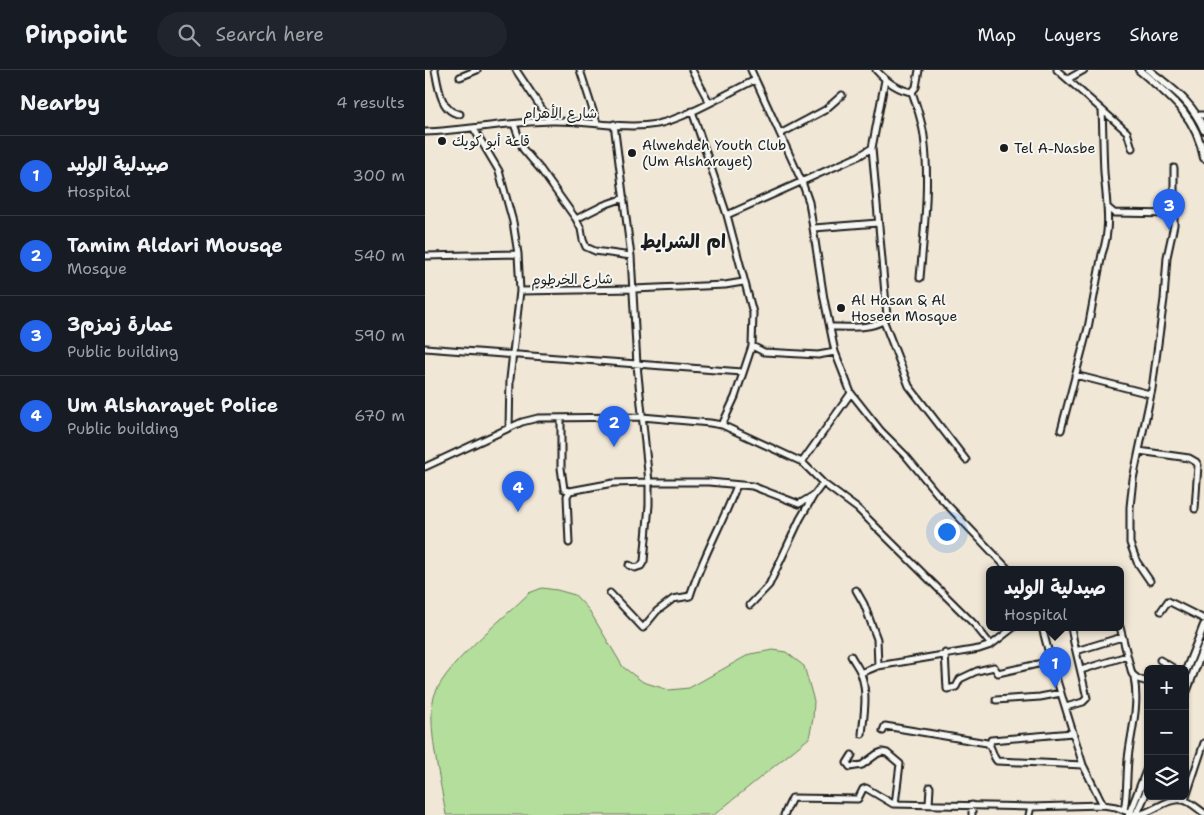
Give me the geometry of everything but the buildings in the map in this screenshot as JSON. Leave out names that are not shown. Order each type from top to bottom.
[{"type":"main road","points":[[1139,70],[1172,98],[1191,120],[1203,150],[1204,158]]},
{"type":"main road","points":[[1149,70],[1201,115],[1204,130]]},
{"type":"main road","points":[[1188,665],[1204,625]]},
{"type":"main road","points":[[1189,676],[1204,646]]},
{"type":"main road","points":[[1132,814],[1144,779]]},
{"type":"main road","points":[[1132,814],[1144,794]]},
{"type":"street","points":[[435,70],[446,107],[453,114],[460,114]]},
{"type":"street","points":[[460,77],[477,70]]},
{"type":"street","points":[[516,70],[550,121]]},
{"type":"street","points":[[580,70],[597,123]]},
{"type":"street","points":[[692,70],[709,102]]},
{"type":"street","points":[[751,70],[802,182],[809,202],[835,352],[851,393],[939,496],[1005,566]]},
{"type":"street","points":[[876,70],[885,80],[912,92]]},
{"type":"street","points":[[912,92],[916,87],[919,70]]},
{"type":"street","points":[[1057,70],[1129,134],[1132,148]]},
{"type":"street","points":[[1068,79],[1084,70]]},
{"type":"street","name":"شارع الأهرام","points":[[425,132],[550,121],[657,124],[693,111],[755,80]]},
{"type":"street","points":[[830,327],[877,325],[884,322],[887,316],[873,148],[885,80]]},
{"type":"street","points":[[912,92],[924,136],[926,162],[926,204],[920,278]]},
{"type":"street","points":[[780,134],[825,110],[842,95]]},
{"type":"street","points":[[1061,430],[1088,328],[1102,254],[1106,243],[1108,207],[1104,172],[1102,110]]},
{"type":"street","points":[[693,111],[727,215],[743,282],[753,313],[752,346],[735,397],[722,425]]},
{"type":"street","points":[[514,124],[523,149],[576,218],[586,247],[595,251],[631,256]]},
{"type":"street","points":[[614,124],[631,256],[637,365],[649,482],[644,561],[641,566],[635,568],[629,565]]},
{"type":"street","name":"شارع الخرطوم","points":[[474,129],[499,171],[513,222],[518,254],[520,291],[634,289],[725,285],[743,282]]},
{"type":"street","points":[[727,215],[873,148]]},
{"type":"street","points":[[1149,581],[1137,562],[1130,542],[1129,531],[1133,479],[1150,394],[1164,299],[1167,256],[1174,225],[1174,168]]},
{"type":"street","points":[[576,218],[624,198]]},
{"type":"street","points":[[1108,207],[1114,213],[1175,214]]},
{"type":"street","points":[[814,228],[878,223]]},
{"type":"street","points":[[425,256],[518,254]]},
{"type":"street","points":[[509,428],[510,379],[520,291]]},
{"type":"street","points":[[884,322],[909,386],[966,460]]},
{"type":"street","points":[[752,346],[763,352],[818,355],[835,352]]},
{"type":"street","points":[[425,348],[742,372]]},
{"type":"street","points":[[1075,376],[1150,394]]},
{"type":"street","points":[[802,462],[851,393]]},
{"type":"street","points":[[425,466],[522,422],[538,418],[642,417],[722,425],[802,462],[823,483],[858,509],[975,625],[991,644]]},
{"type":"street","points":[[561,418],[561,468],[564,489],[570,491],[613,482],[709,482],[752,486],[799,504],[814,495]]},
{"type":"street","points":[[1139,451],[1189,458],[1197,462],[1195,509]]},
{"type":"street","points":[[749,605],[769,585],[800,519],[823,483]]},
{"type":"street","points":[[609,593],[643,628],[657,611],[673,599],[690,596],[697,575],[737,485]]},
{"type":"street","points":[[569,543],[567,499],[570,491]]},
{"type":"street","points":[[856,590],[864,604],[877,639],[878,666]]},
{"type":"street","points":[[1161,611],[1168,601],[1204,620]]},
{"type":"street","points":[[861,673],[878,666],[979,648],[991,644],[1009,631]]},
{"type":"street","points":[[1043,631],[1083,765],[1103,805]]},
{"type":"street","points":[[1066,707],[1083,702],[1087,698],[1072,631]]},
{"type":"street","points":[[1121,631],[1137,692],[1129,751],[1127,791],[1132,814]]},
{"type":"street","points":[[1076,651],[1122,637]]},
{"type":"street","points":[[945,653],[947,689],[955,688],[960,678],[977,671],[994,667],[998,673],[1051,662]]},
{"type":"street","points":[[851,656],[861,673],[864,690],[865,715],[862,734]]},
{"type":"street","points":[[1081,670],[1127,656]]},
{"type":"street","points":[[1160,660],[1168,665]]},
{"type":"street","points":[[1134,677],[1144,681]]},
{"type":"street","points":[[996,700],[1040,697],[1061,693]]},
{"type":"street","points":[[883,731],[885,726],[987,742],[990,745]]},
{"type":"street","points":[[1073,733],[991,740],[990,745],[994,758],[997,761],[1083,765]]},
{"type":"street","points":[[1189,788],[1204,743]]},
{"type":"street","points":[[852,755],[847,763],[849,768],[862,766],[882,752],[887,753],[900,764],[895,804]]},
{"type":"street","points":[[929,805],[930,787]]},
{"type":"street","points":[[784,815],[792,798],[858,799],[863,789],[866,788],[895,804],[1031,807],[1103,805],[1132,814],[1144,814],[1173,801],[1185,800],[1204,813]]},
{"type":"street","points":[[972,805],[972,815]]},
{"type":"street","points":[[1029,815],[1031,807]]},
{"type":"green space","points":[[542,588],[575,595],[589,610],[623,667],[643,682],[669,690],[689,688],[750,654],[773,650],[786,652],[804,666],[814,701],[809,738],[714,815],[446,815],[432,728],[433,701],[438,688],[459,659],[474,644],[529,593]]},
{"type":"place","name":"قاعة أبو كويك","points":[[442,141]]},
{"type":"place","name":"Tel A-Nasbe","points":[[1004,148]]},
{"type":"place","name":"Alwehdeh Youth Club (Um Alsharayet)","points":[[632,153]]},
{"type":"place","name":"عمارة زمزم3","points":[[1169,230]]},
{"type":"place","name":"Al Hasan & Al Hoseen Mosque","points":[[841,308]]},
{"type":"place","name":"Tamim Aldari Mousqe","points":[[614,447]]},
{"type":"place","name":"Um Alsharayet Police","points":[[518,512]]},
{"type":"place","name":"صيدلية الوليد","points":[[1055,688]]},
{"type":"district","name":"ام الشرايط","points":[[683,241]]}]
